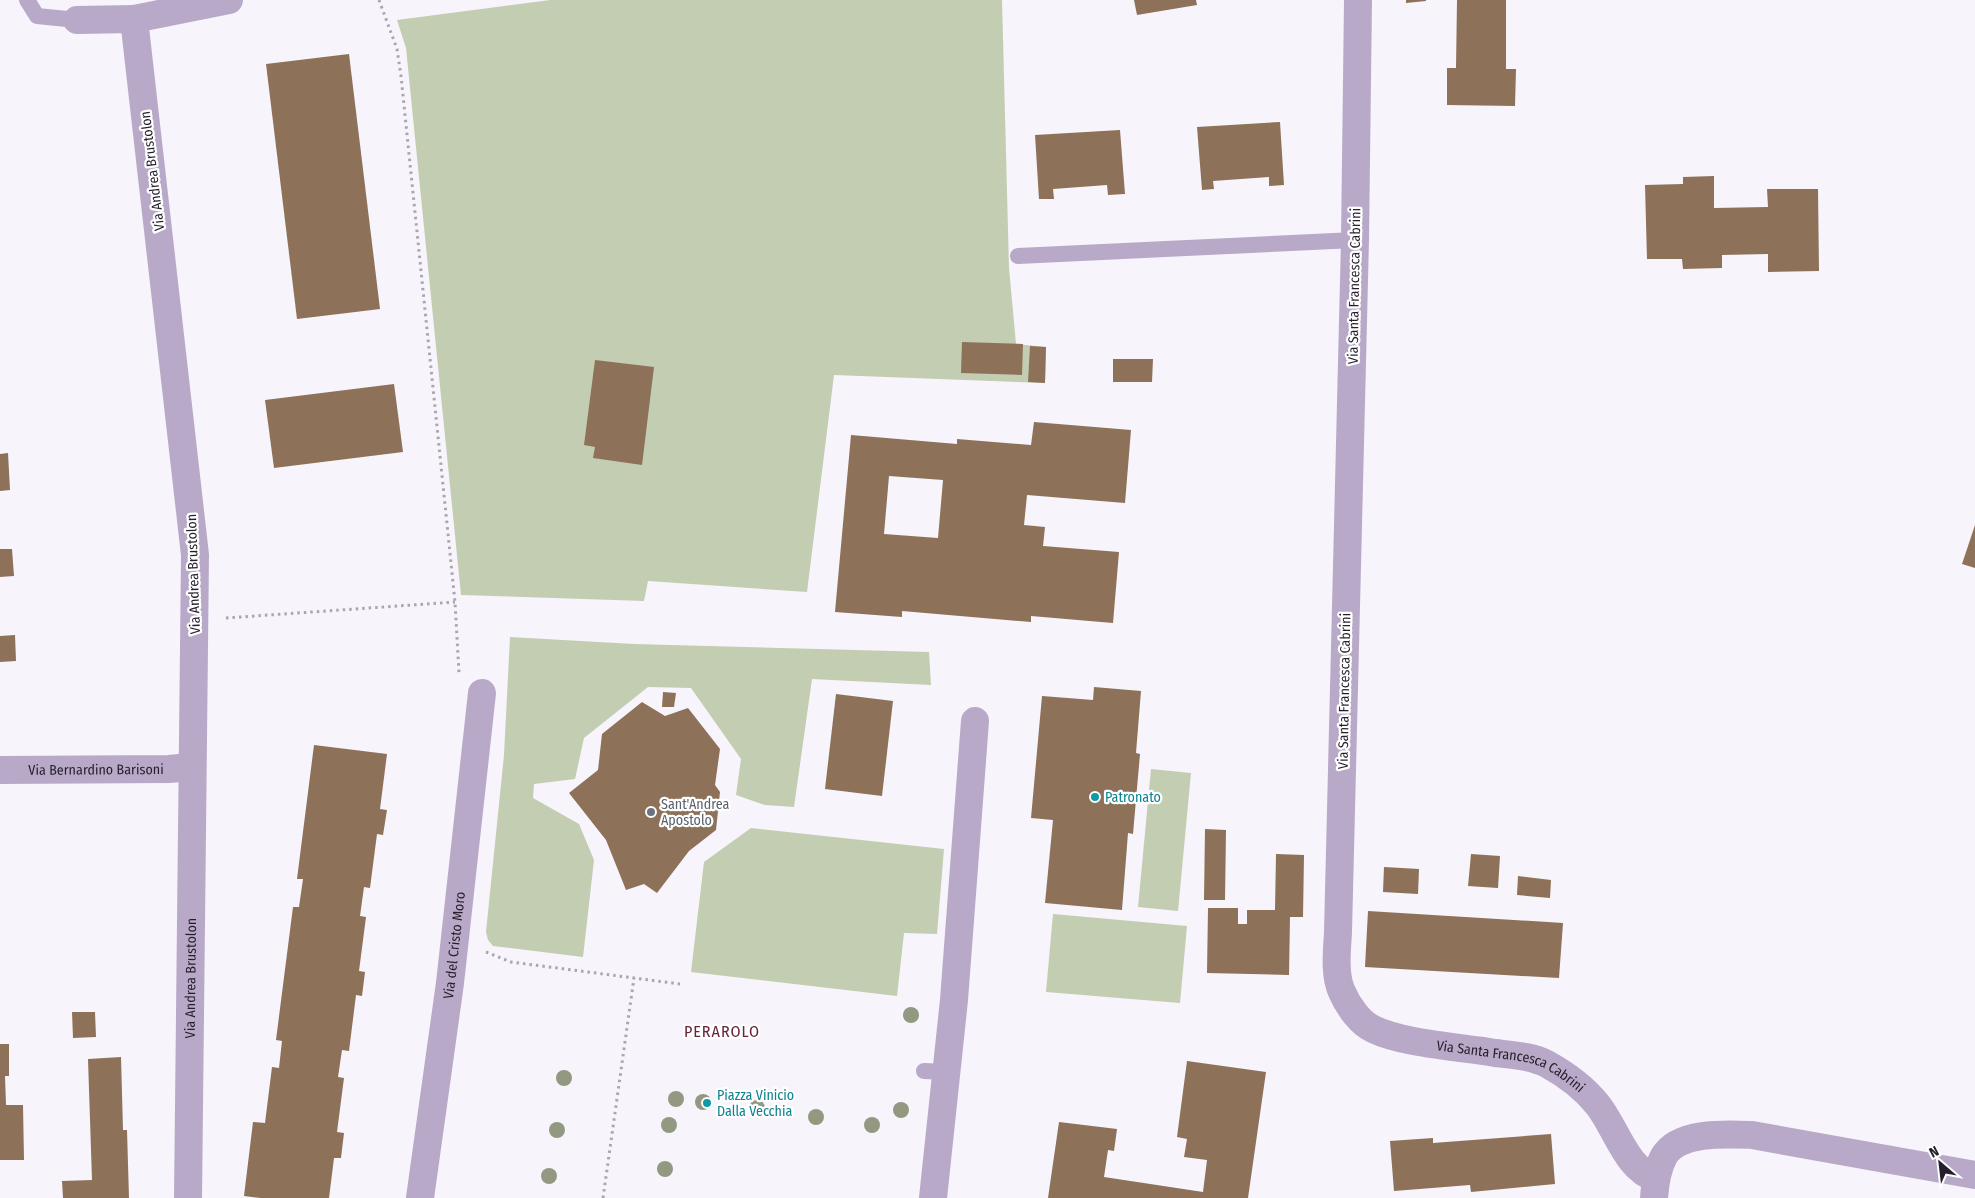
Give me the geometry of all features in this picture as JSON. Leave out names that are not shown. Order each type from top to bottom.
[{"type":"street","points":[[77,20],[134,20],[229,0]]},
{"type":"street","name":"Via Santa Francesca Cabrini","points":[[1358,0],[1355,240],[1337,970],[1341,992],[1356,1015],[1372,1029],[1405,1039],[1521,1056],[1545,1063],[1573,1081],[1597,1103],[1635,1166],[1655,1188]]},
{"type":"street","name":"Via Andrea Brustolon","points":[[134,20],[195,555],[194,715],[191,767],[188,1198]]},
{"type":"street","name":"Via del Cristo Moro","points":[[420,1198],[450,983],[482,693]]},
{"type":"street","points":[[933,1198],[935,1072],[954,1000],[975,721]]},
{"type":"street","name":"Via Bernardino Barisoni","points":[[0,770],[169,769],[191,767]]},
{"type":"street","name":"Via Santa Francesca Cabrini","points":[[1655,1188],[1665,1155],[1684,1141],[1715,1134],[1752,1136],[1975,1175]]},
{"type":"lane","points":[[27,0],[37,16],[77,20]]},
{"type":"lane","points":[[1018,256],[1355,240]]},
{"type":"path","points":[[379,0],[397,49],[401,76],[455,602],[459,675]]},
{"type":"path","points":[[219,618],[455,602]]},
{"type":"path","points":[[484,949],[488,954],[511,962],[680,984]]},
{"type":"path","points":[[603,1198],[634,978]]},
{"type":"green space","points":[[550,0],[1002,0],[1009,268],[1016,344],[1046,347],[1045,383],[834,375],[807,592],[648,581],[644,601],[461,595],[406,48],[397,20]]},
{"type":"green space","points":[[510,637],[634,644],[929,652],[931,685],[812,679],[794,807],[765,805],[736,795],[741,759],[691,688],[648,687],[584,738],[575,779],[534,784],[533,798],[579,824],[594,860],[583,957],[493,946],[488,940],[486,932],[504,755]]},
{"type":"green space","points":[[1151,769],[1191,773],[1178,911],[1138,907]]},
{"type":"green space","points":[[751,828],[944,849],[937,934],[904,933],[897,996],[691,972],[704,862]]},
{"type":"green space","points":[[1053,914],[1187,926],[1180,1003],[1046,992]]},
{"type":"building","points":[[1134,0],[1196,0],[1197,5],[1137,15]]},
{"type":"building","points":[[1406,0],[1426,0],[1426,1],[1406,3]]},
{"type":"building","points":[[1457,0],[1506,0],[1506,69],[1516,69],[1515,106],[1447,105],[1447,68],[1456,68]]},
{"type":"building","points":[[349,54],[380,309],[297,319],[266,64]]},
{"type":"building","points":[[1280,122],[1284,185],[1269,186],[1269,177],[1213,181],[1214,189],[1202,190],[1197,127]]},
{"type":"building","points":[[1120,130],[1125,194],[1108,195],[1107,185],[1053,189],[1054,199],[1039,199],[1035,135]]},
{"type":"building","points":[[1714,176],[1714,208],[1768,207],[1767,189],[1818,189],[1819,271],[1768,272],[1768,254],[1722,255],[1722,268],[1683,269],[1682,259],[1647,259],[1645,185],[1683,184],[1683,177]]},
{"type":"building","points":[[962,342],[1023,344],[1022,375],[961,373]]},
{"type":"building","points":[[1030,346],[1046,347],[1045,383],[1028,382]]},
{"type":"building","points":[[1113,359],[1153,359],[1152,382],[1113,382]]},
{"type":"building","points":[[595,360],[654,367],[642,465],[593,458],[595,447],[584,445]]},
{"type":"building","points":[[394,384],[403,452],[274,468],[265,400]]},
{"type":"building","points":[[1034,422],[1131,430],[1125,503],[1027,495],[1024,525],[1045,527],[1043,546],[1119,552],[1113,623],[1031,616],[1031,622],[902,611],[902,617],[835,612],[851,435],[957,444],[957,439],[1031,445]],"holes":[[[889,476],[943,480],[938,538],[884,534]]]},
{"type":"building","points":[[8,453],[10,490],[0,491],[0,454]]},
{"type":"building","points":[[1975,525],[1975,568],[1962,564]]},
{"type":"building","points":[[0,549],[12,549],[14,576],[0,577]]},
{"type":"building","points":[[15,635],[16,661],[0,662],[0,636]]},
{"type":"building","name":"Patronato","points":[[1094,687],[1141,691],[1136,753],[1140,754],[1133,834],[1128,833],[1122,910],[1045,903],[1053,820],[1031,818],[1042,696],[1093,700]]},
{"type":"building","points":[[663,692],[676,693],[674,707],[662,707]]},
{"type":"building","points":[[836,694],[893,701],[882,796],[825,789]]},
{"type":"building","name":"Sant'Andrea Apostolo","points":[[642,702],[665,716],[688,708],[720,749],[715,785],[720,792],[716,830],[689,851],[657,893],[644,884],[626,890],[606,840],[569,793],[598,770],[602,734]]},
{"type":"building","points":[[314,745],[387,754],[380,809],[387,810],[383,835],[377,834],[370,888],[364,887],[360,916],[366,917],[359,971],[365,972],[362,996],[356,995],[349,1051],[342,1050],[338,1077],[344,1078],[337,1132],[344,1133],[341,1158],[334,1158],[329,1198],[261,1198],[244,1196],[253,1122],[265,1123],[272,1067],[279,1068],[282,1041],[276,1040],[293,907],[299,907],[303,879],[297,879]]},
{"type":"building","points":[[1205,829],[1226,830],[1225,900],[1204,900]]},
{"type":"building","points":[[1276,854],[1304,855],[1303,917],[1290,917],[1289,975],[1207,973],[1208,908],[1238,908],[1238,924],[1247,924],[1247,910],[1275,910]]},
{"type":"building","points":[[1471,854],[1500,856],[1498,888],[1468,886]]},
{"type":"building","points":[[1384,867],[1419,869],[1418,894],[1383,892]]},
{"type":"building","points":[[1518,876],[1551,880],[1550,898],[1517,895]]},
{"type":"building","points":[[1368,911],[1563,923],[1559,978],[1365,967]]},
{"type":"building","points":[[72,1012],[95,1012],[96,1037],[73,1038]]},
{"type":"building","points":[[0,1044],[9,1044],[9,1076],[5,1076],[6,1105],[23,1105],[24,1160],[0,1160]]},
{"type":"building","points":[[121,1057],[123,1130],[127,1130],[129,1198],[63,1198],[62,1181],[92,1180],[88,1059]]},
{"type":"building","points":[[1187,1061],[1266,1072],[1248,1198],[1048,1198],[1059,1122],[1117,1129],[1114,1151],[1108,1150],[1104,1177],[1203,1192],[1207,1160],[1184,1157],[1187,1139],[1177,1137]]},
{"type":"building","points":[[1551,1134],[1555,1184],[1471,1192],[1470,1185],[1394,1191],[1390,1141],[1433,1138],[1433,1143]]},
{"type":"place","name":"Patronato","points":[[1095,797]]},
{"type":"place","name":"Sant'Andrea Apostolo","points":[[651,812]]},
{"type":"place","name":"Piazza Vinicio Dalla Vecchia","points":[[707,1103]]},
{"type":"district","name":"PERAROLO","points":[[722,1031]]}]
